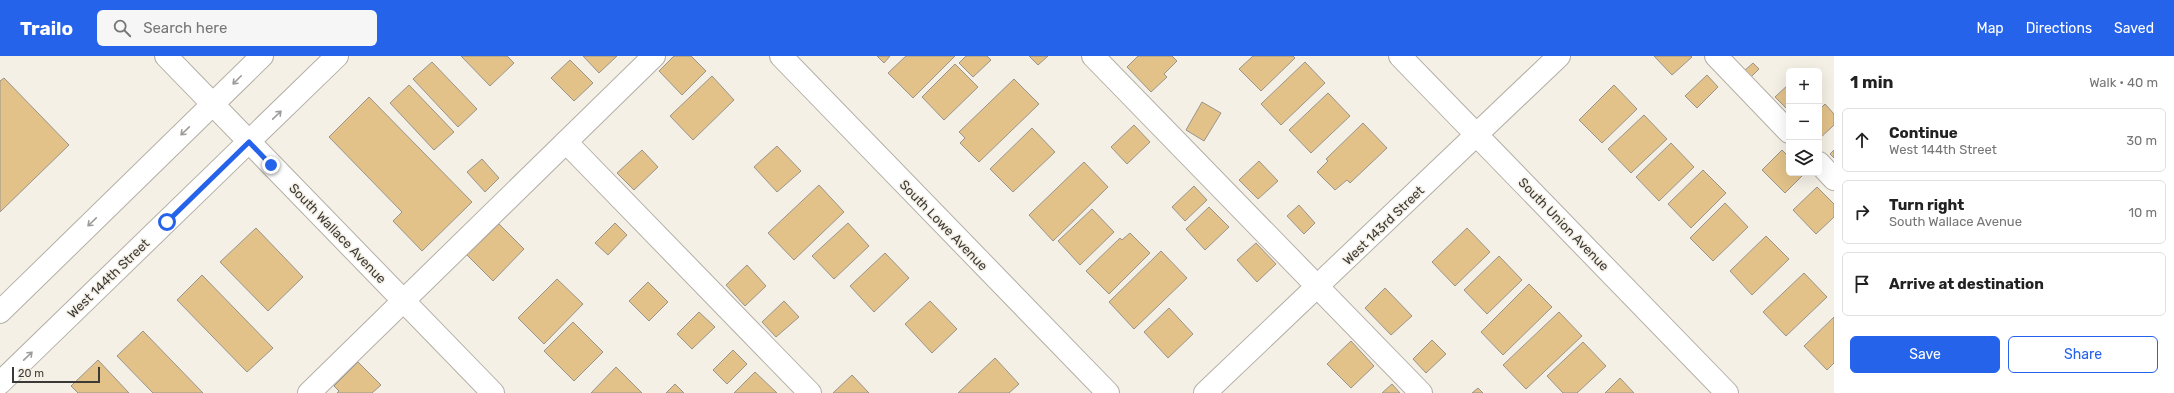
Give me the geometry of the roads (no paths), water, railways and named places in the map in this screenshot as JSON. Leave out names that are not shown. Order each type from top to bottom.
[{"type":"street","name":"South Wallace Avenue","points":[[166,56],[493,393]]},
{"type":"street","points":[[0,312],[262,56]]},
{"type":"street","name":"West 144th Street","points":[[0,383],[338,56]]},
{"type":"street","points":[[308,393],[654,56]]},
{"type":"street","name":"South Lowe Avenue","points":[[781,56],[1108,393]]},
{"type":"street","points":[[1092,56],[1421,393]]},
{"type":"street","name":"South Union Avenue","points":[[1400,56],[1727,393]]},
{"type":"street","name":"West 143rd Street","points":[[1205,393],[1559,56]]},
{"type":"street","points":[[1716,56],[1786,129]]},
{"type":"street","points":[[566,142],[810,393]]},
{"type":"street","points":[[1822,166],[1834,179]]}]
